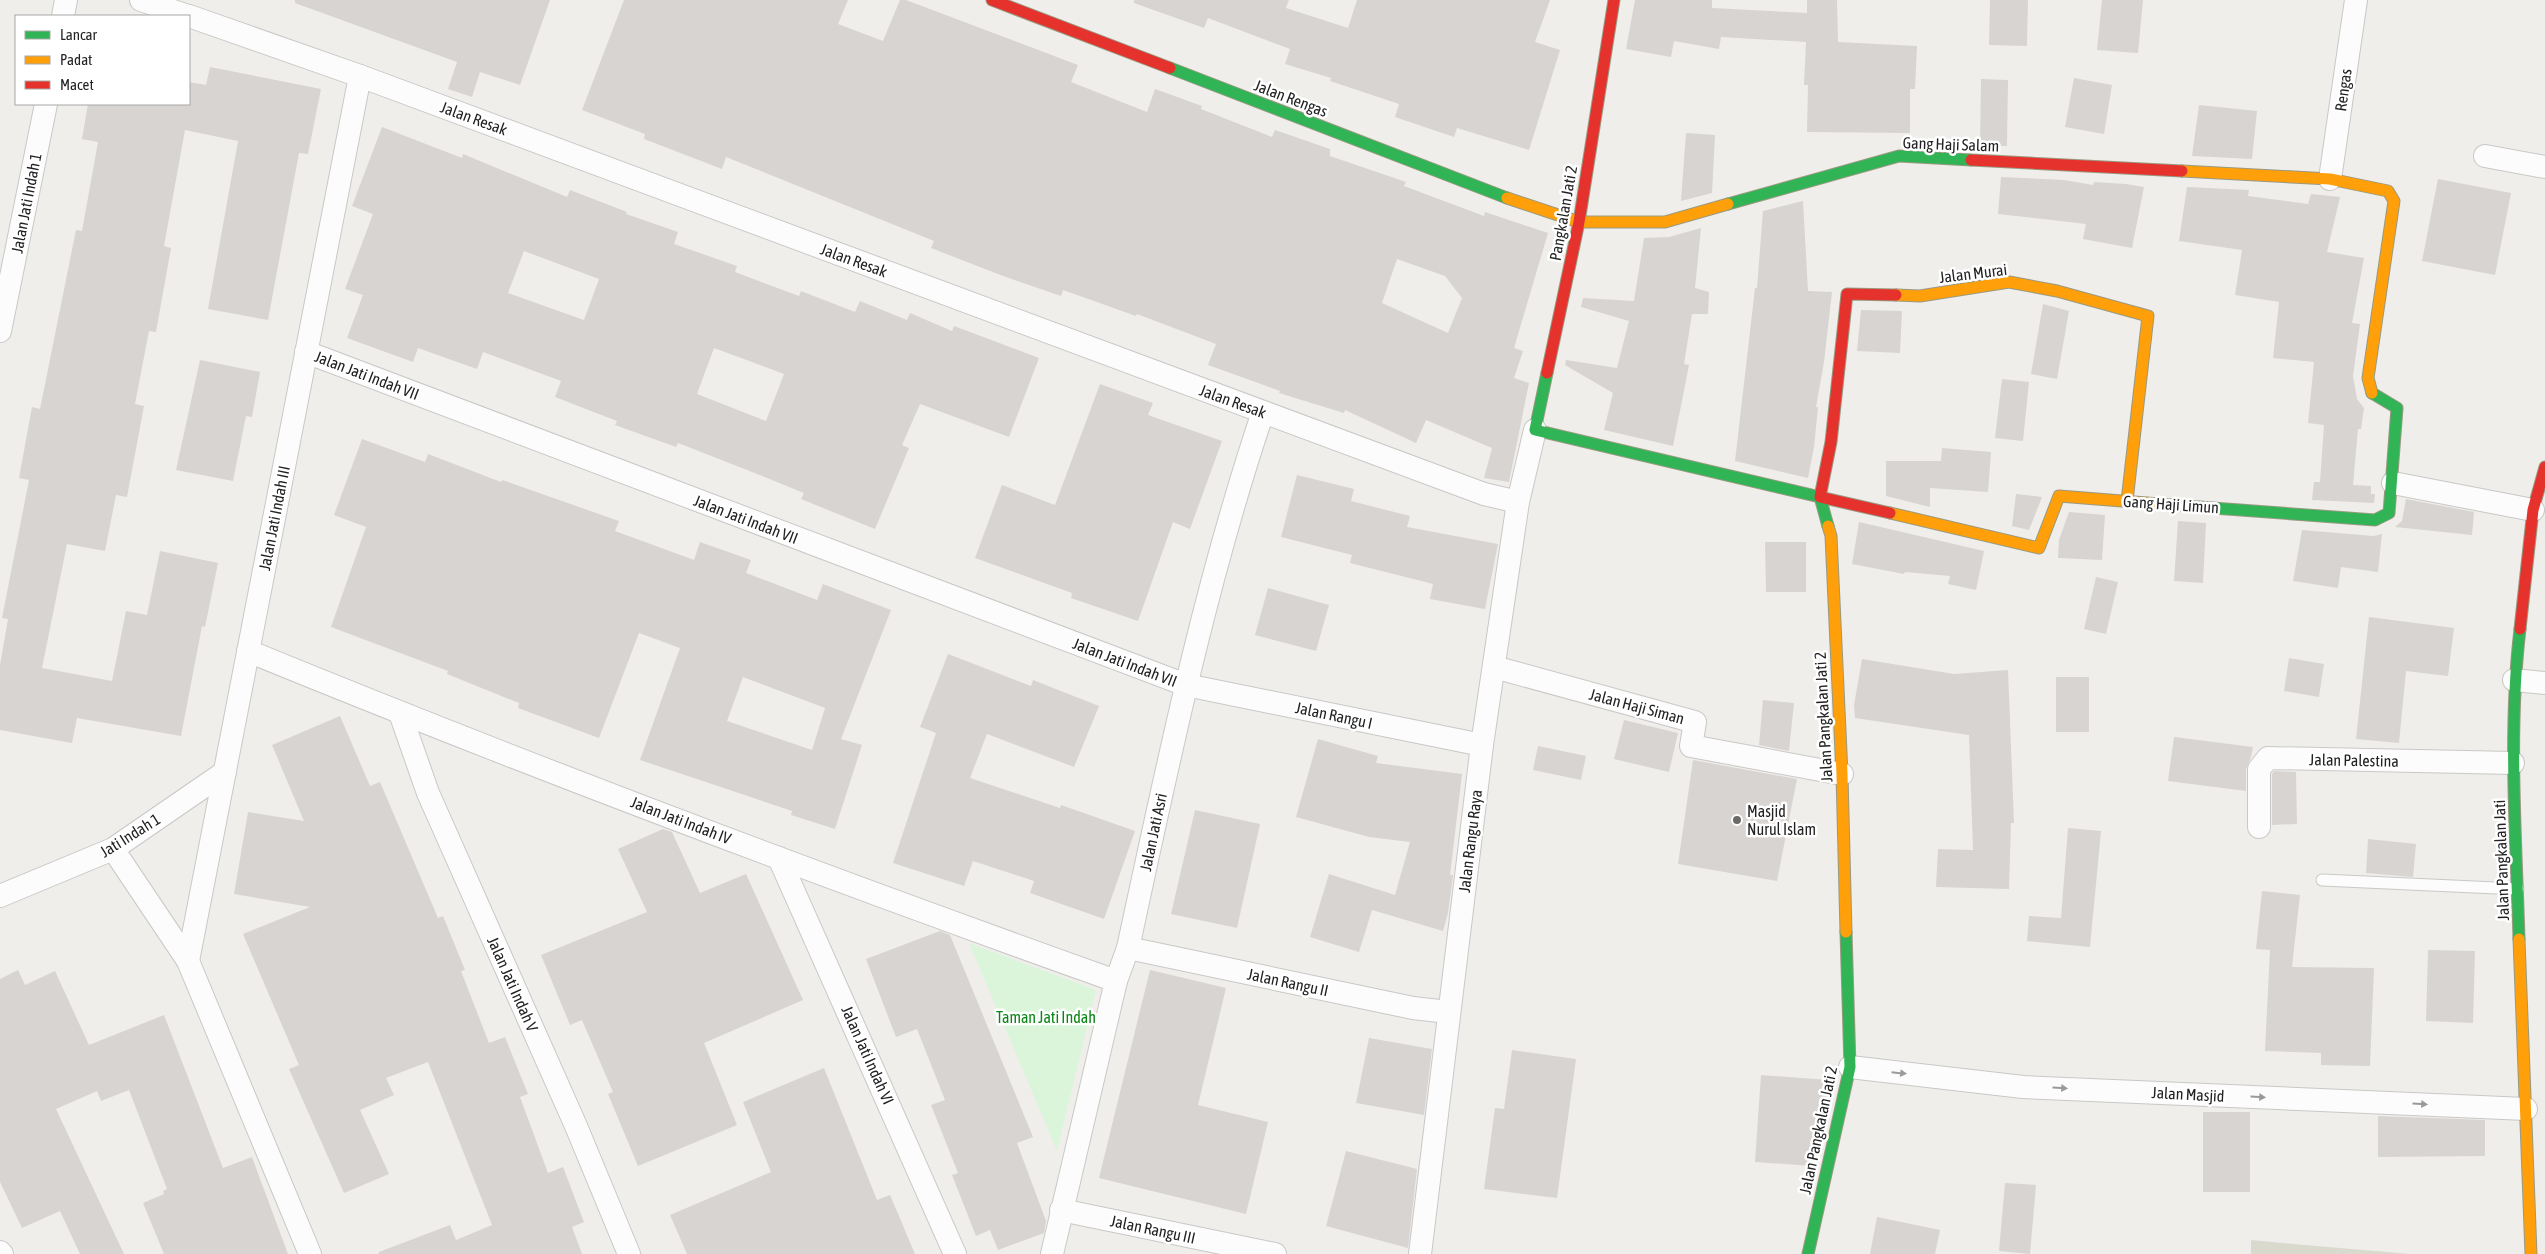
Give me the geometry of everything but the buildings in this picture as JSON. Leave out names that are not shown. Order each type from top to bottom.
[{"type":"street","points":[[63,15],[66,0]]},
{"type":"street","name":"Jalan Resak","points":[[141,0],[185,15]]},
{"type":"street","name":"Jalan Rengas","points":[[992,0],[1523,204],[1579,222]]},
{"type":"street","name":"Pangkalan Jati 2","points":[[1535,430],[1579,222],[1614,0]]},
{"type":"street","name":"Rengas","points":[[2330,179],[2356,0]]},
{"type":"street","name":"Jalan Resak","points":[[190,17],[360,76],[1484,494],[1518,502]]},
{"type":"street","name":"Jalan Jati Indah III","points":[[188,960],[360,76]]},
{"type":"street","name":"Jalan Jati Indah 1","points":[[0,331],[46,105]]},
{"type":"street","name":"Gang Haji Salam","points":[[1579,222],[1664,222],[1899,156],[2330,179],[2388,191],[2394,201],[2368,378],[2372,395],[2397,408],[2393,483]]},
{"type":"street","points":[[2485,156],[2545,167]]},
{"type":"street","name":"Jalan Murai","points":[[1820,497],[1831,442],[1847,294],[1920,296],[2009,282],[2057,291],[2148,316],[2127,501]]},
{"type":"street","name":"Jalan Jati Indah VII","points":[[306,352],[1186,684]]},
{"type":"street","name":"Jalan Jati Asri","points":[[1052,1254],[1116,981],[1128,948],[1186,684],[1244,466],[1263,412]]},
{"type":"street","points":[[1535,430],[1820,497]]},
{"type":"street","name":"Jalan Rangu Raya","points":[[1420,1254],[1482,745],[1518,502],[1535,430]]},
{"type":"street","name":"Jalan Pangkalan Jati","points":[[2535,1241],[2526,1109],[2513,763],[2514,680],[2533,510],[2545,467]]},
{"type":"street","points":[[2393,483],[2533,510]]},
{"type":"street","name":"Gang Haji Limun","points":[[1820,497],[2038,548],[2059,496],[2375,520],[2388,514],[2393,483]]},
{"type":"street","name":"Jalan Pangkalan Jati 2","points":[[1808,1254],[1850,1067],[1842,774],[1831,536],[1820,497]]},
{"type":"street","name":"Jalan Jati Indah IV","points":[[248,651],[400,713],[779,858],[1116,981]]},
{"type":"street","name":"Jalan Haji Siman","points":[[1494,667],[1695,722],[1691,746],[1842,774]]},
{"type":"street","points":[[2514,680],[2545,683]]},
{"type":"street","name":"Jalan Rangu I","points":[[1186,684],[1482,745]]},
{"type":"street","name":"Jalan Jati Indah V","points":[[400,713],[428,793],[576,1126],[629,1254]]},
{"type":"street","name":"Jalan Palestina","points":[[2259,827],[2259,769],[2268,758],[2513,763]]},
{"type":"street","name":"Jati Indah 1","points":[[0,896],[113,849],[225,772]]},
{"type":"street","points":[[113,849],[188,960],[310,1254]]},
{"type":"street","name":"Jalan Jati Indah VI","points":[[779,858],[955,1254]]},
{"type":"street","name":"Jalan Rangu II","points":[[1128,948],[1413,1008],[1448,1012]]},
{"type":"street","points":[[2524,1041],[2538,1042]]},
{"type":"street","name":"Jalan Masjid","points":[[1850,1067],[2023,1087],[2526,1109]]},
{"type":"street","name":"Jalan Rangu III","points":[[1061,1210],[1275,1254]]},
{"type":"lane","points":[[2322,880],[2518,889]]},
{"type":"shaded area","points":[[2251,1240],[2305,1245],[2410,1254],[2251,1254]]},
{"type":"green space","name":"Taman Jati Indah","points":[[969,943],[1096,990],[1057,1151]]},
{"type":"traffic: fast","points":[[1170,68],[1507,198]]},
{"type":"traffic: fast","points":[[1728,204],[1899,156],[1971,160]]},
{"type":"traffic: fast","points":[[1547,373],[1535,430],[1820,497],[1828,526]]},
{"type":"traffic: fast","points":[[2172,505],[2375,520],[2389,513],[2397,408],[2372,393]]},
{"type":"traffic: fast","points":[[2519,939],[2515,823],[2514,706],[2520,629]]},
{"type":"traffic: fast","points":[[1808,1254],[1850,1067],[1846,932]]},
{"type":"traffic: slow","points":[[2182,171],[2330,179],[2388,191],[2394,201],[2368,378],[2372,393]]},
{"type":"traffic: slow","points":[[1507,198],[1579,222],[1665,222],[1728,204]]},
{"type":"traffic: slow","points":[[1896,295],[1920,296],[2009,282],[2057,291],[2148,316],[2127,501]]},
{"type":"traffic: slow","points":[[1890,513],[2039,548],[2059,496],[2172,505]]},
{"type":"traffic: slow","points":[[1828,526],[1831,536],[1842,774],[1846,932]]},
{"type":"traffic: slow","points":[[2519,939],[2531,1254]]},
{"type":"traffic: jam","points":[[992,0],[1170,68]]},
{"type":"traffic: jam","points":[[1547,373],[1579,222],[1614,0]]},
{"type":"traffic: jam","points":[[1971,160],[2182,171]]},
{"type":"traffic: jam","points":[[1890,513],[1820,497],[1831,442],[1847,294],[1896,295]]},
{"type":"traffic: jam","points":[[2520,629],[2533,510],[2545,467]]},
{"type":"place","name":"Masjid Nurul Islam","points":[[1737,820]]}]
